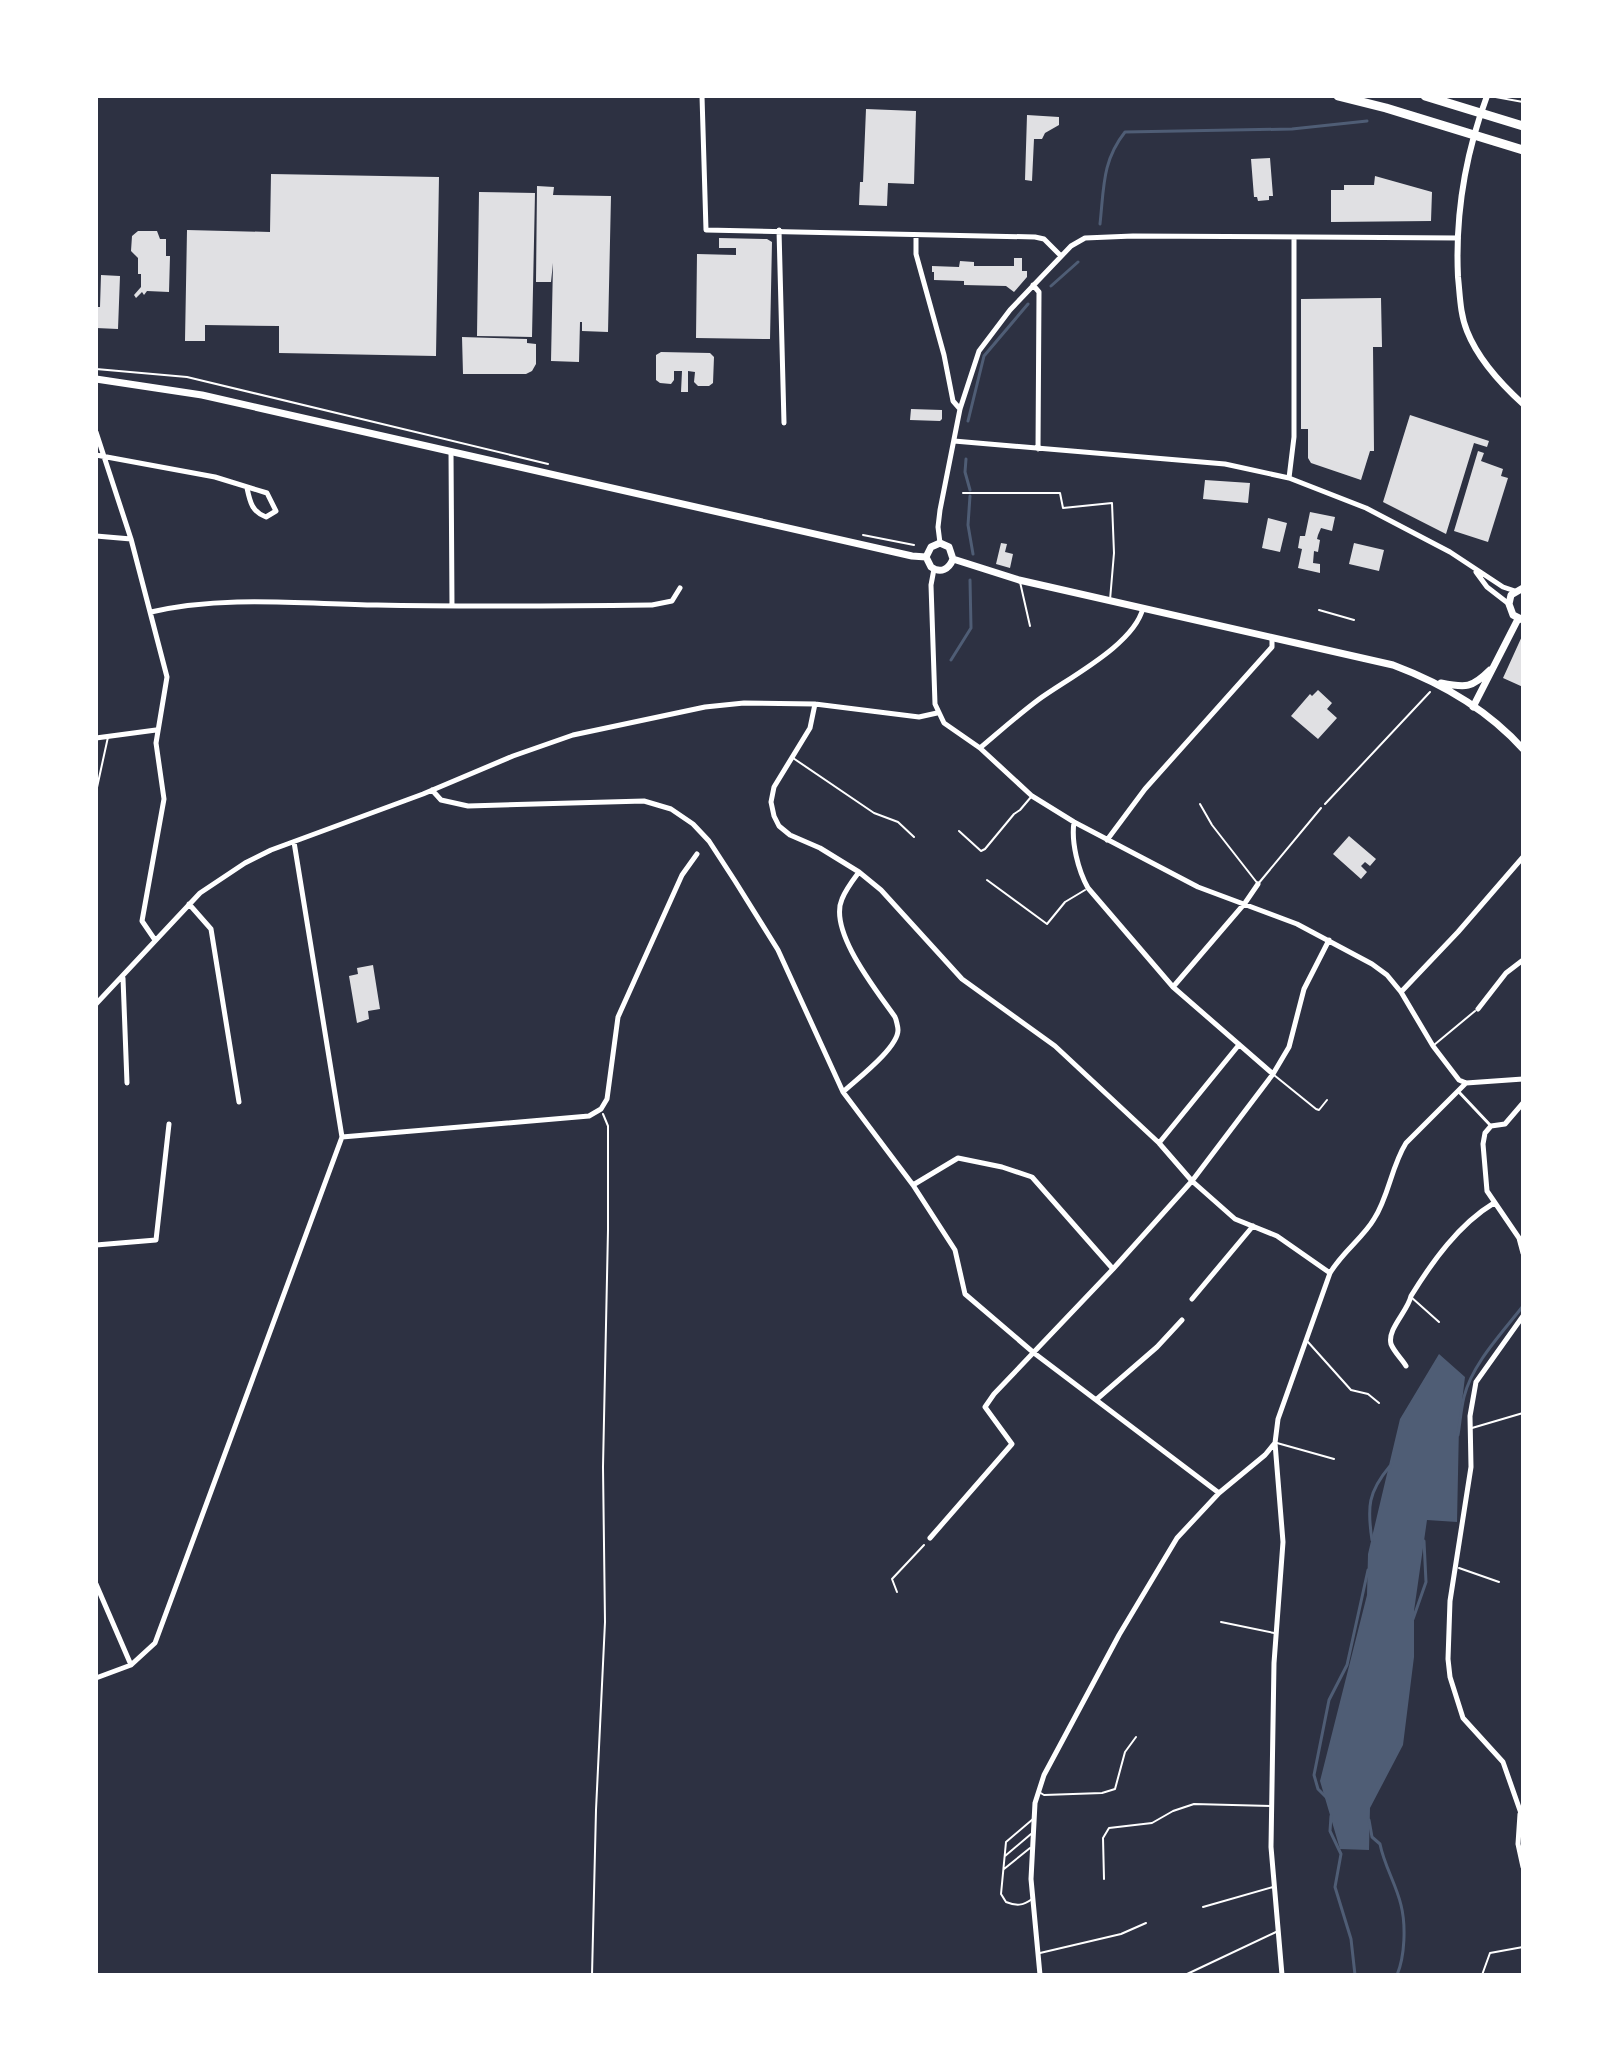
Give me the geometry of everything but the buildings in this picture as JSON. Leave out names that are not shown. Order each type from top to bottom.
[{"type":"highway","points":[[1338,96],[1523,150]]},
{"type":"highway","points":[[1425,96],[1523,126]]},
{"type":"main road","points":[[96,379],[202,395],[926,557]]},
{"type":"main road","points":[[940,543],[949,547],[953,559],[948,568],[934,569],[926,557],[931,547],[940,543]]},
{"type":"main road","points":[[953,559],[1019,580],[1393,665],[1433,681],[1495,721],[1523,749]]},
{"type":"main road","points":[[1473,707],[1520,619],[1510,610],[1509,604],[1519,589]]},
{"type":"main road","points":[[1433,681],[1466,686],[1474,684],[1495,665]]},
{"type":"street","points":[[702,96],[706,230],[1035,237],[1044,239],[1060,255]]},
{"type":"street","points":[[1489,96],[1468,156],[1461,190],[1458,238],[1460,295],[1467,330],[1491,371],[1523,404]]},
{"type":"street","points":[[779,230],[784,423]]},
{"type":"street","points":[[916,235],[916,254],[944,355],[953,401],[960,409]]},
{"type":"street","points":[[940,543],[940,510],[960,409],[979,351],[1060,255],[1085,238],[1458,238]]},
{"type":"street","points":[[1289,478],[1294,437],[1294,238]]},
{"type":"street","points":[[1033,285],[1039,292],[1038,449]]},
{"type":"street","points":[[96,432],[100,455],[131,539],[167,677],[156,730],[164,799],[142,921],[155,940]]},
{"type":"street","points":[[954,441],[1225,464],[1289,478],[1366,508],[1450,552],[1503,587],[1519,589]]},
{"type":"street","points":[[451,451],[452,606]]},
{"type":"street","points":[[100,455],[215,477],[267,493],[276,511],[266,517],[258,514],[251,505],[247,488]]},
{"type":"street","points":[[96,536],[131,539]]},
{"type":"street","points":[[934,569],[931,585],[935,704],[937,713],[954,732],[980,748],[1032,796],[1074,822],[1198,887],[1245,903],[1329,940],[1372,964],[1387,975],[1401,992],[1433,1046],[1459,1080],[1466,1083],[1523,1079]]},
{"type":"street","points":[[1476,571],[1487,587],[1509,604]]},
{"type":"street","points":[[151,612],[191,603],[228,602],[452,606],[665,604],[672,601],[680,588]]},
{"type":"street","points":[[980,748],[1037,701],[1112,648],[1139,623],[1143,608]]},
{"type":"street","points":[[1107,840],[1145,789],[1272,647],[1272,637]]},
{"type":"street","points":[[96,1004],[200,893],[245,863],[573,735],[705,707],[744,703],[815,704],[919,717],[937,713]]},
{"type":"street","points":[[815,704],[810,728],[774,787],[771,802],[779,826],[859,872],[881,890],[962,979],[1055,1046],[1235,1219],[1291,1244],[1330,1273]]},
{"type":"street","points":[[96,738],[156,730]]},
{"type":"street","points":[[432,790],[441,800],[468,806],[644,801],[671,809],[693,824],[709,841],[778,950],[843,1092],[913,1185],[955,1250],[965,1294],[1034,1353],[1219,1493]]},
{"type":"street","points":[[1074,822],[1072,834],[1088,888],[1173,987],[1273,1074]]},
{"type":"street","points":[[96,1678],[131,1665],[159,1636],[342,1137],[294,842]]},
{"type":"street","points":[[342,1137],[589,1116],[601,1109],[607,1099],[618,1017],[682,875],[697,854]]},
{"type":"street","points":[[1401,992],[1523,857]]},
{"type":"street","points":[[843,1092],[878,1061],[896,1039],[899,1029],[895,1017],[841,929],[841,899],[859,872]]},
{"type":"street","points":[[1173,987],[1258,884]]},
{"type":"street","points":[[189,904],[211,929],[239,1102]]},
{"type":"street","points":[[930,1538],[1012,1444],[985,1407],[1192,1181],[1273,1074],[1289,1047],[1304,989],[1329,940]]},
{"type":"street","points":[[1478,1009],[1506,973],[1523,960]]},
{"type":"street","points":[[123,977],[127,1083]]},
{"type":"street","points":[[1159,1143],[1238,1046]]},
{"type":"street","points":[[1282,1975],[1271,1847],[1275,1633],[1283,1542],[1275,1443],[1278,1419],[1308,1342],[1330,1273],[1341,1255],[1373,1222],[1406,1143],[1466,1083]]},
{"type":"street","points":[[1458,1091],[1491,1126]]},
{"type":"street","points":[[1523,1103],[1505,1124],[1491,1126],[1485,1133],[1483,1144],[1487,1191],[1519,1238],[1523,1253]]},
{"type":"street","points":[[96,1245],[156,1240],[169,1124]]},
{"type":"street","points":[[913,1185],[958,1158],[1032,1177],[1113,1269]]},
{"type":"street","points":[[1406,1366],[1391,1344],[1390,1335],[1409,1307],[1411,1296],[1456,1236],[1476,1214],[1494,1203]]},
{"type":"street","points":[[1192,1299],[1254,1225]]},
{"type":"street","points":[[1523,1316],[1476,1382],[1470,1428],[1471,1467],[1454,1567],[1448,1659],[1456,1701],[1463,1718],[1503,1762],[1521,1816],[1518,1844],[1523,1867]]},
{"type":"street","points":[[1097,1399],[1157,1347],[1182,1320]]},
{"type":"street","points":[[1040,1975],[1032,1859],[1037,1792],[1113,1646],[1177,1538],[1219,1493],[1275,1443]]},
{"type":"street","points":[[96,1584],[131,1665]]},
{"type":"lane","points":[[1489,96],[1523,102]]},
{"type":"lane","points":[[963,493],[1060,493],[1063,508],[1112,503],[1114,553],[1110,600]]},
{"type":"lane","points":[[1019,580],[1030,626]]},
{"type":"lane","points":[[1319,610],[1354,620]]},
{"type":"lane","points":[[96,792],[109,736]]},
{"type":"lane","points":[[792,758],[874,813],[898,822],[914,837]]},
{"type":"lane","points":[[959,831],[981,851],[1032,796]]},
{"type":"lane","points":[[1200,804],[1212,825],[1258,884],[1321,808]]},
{"type":"lane","points":[[987,880],[1047,924],[1065,902],[1088,888]]},
{"type":"lane","points":[[1433,1046],[1478,1009]]},
{"type":"lane","points":[[1273,1074],[1316,1109],[1319,1110],[1327,1100]]},
{"type":"lane","points":[[1411,1296],[1439,1322]]},
{"type":"lane","points":[[1308,1342],[1351,1390],[1368,1394],[1379,1403]]},
{"type":"lane","points":[[1470,1428],[1523,1413]]},
{"type":"lane","points":[[1275,1443],[1334,1459]]},
{"type":"lane","points":[[1454,1567],[1499,1582]]},
{"type":"lane","points":[[1221,1622],[1275,1633]]},
{"type":"lane","points":[[1037,1792],[1044,1795],[1102,1793],[1115,1789],[1125,1752],[1136,1737]]},
{"type":"lane","points":[[1104,1879],[1103,1838],[1109,1828],[1152,1823],[1194,1804],[1273,1806]]},
{"type":"lane","points":[[1033,1898],[1026,1904],[1014,1905],[1006,1902],[1001,1894],[1006,1842],[1034,1818]]},
{"type":"lane","points":[[1004,1856],[1033,1833]]},
{"type":"lane","points":[[1003,1869],[1032,1846]]},
{"type":"lane","points":[[1025,1864],[1032,1859]]},
{"type":"lane","points":[[1203,1907],[1274,1886]]},
{"type":"lane","points":[[1039,1954],[1121,1934],[1146,1923]]},
{"type":"lane","points":[[1185,1975],[1277,1932]]},
{"type":"lane","points":[[1482,1975],[1490,1953],[1523,1947]]},
{"type":"path","points":[[96,369],[187,377],[553,465]]},
{"type":"path","points":[[852,533],[914,545]]},
{"type":"path","points":[[1321,808],[1431,690]]},
{"type":"path","points":[[592,1975],[605,1622],[603,1467],[608,1126],[601,1109]]},
{"type":"path","points":[[897,1592],[892,1579],[930,1538]]},
{"type":"water","points":[[1439,1354],[1465,1377],[1459,1426],[1457,1522],[1427,1520],[1414,1611],[1414,1657],[1403,1745],[1370,1808],[1369,1850],[1340,1849],[1320,1781],[1367,1595],[1368,1554],[1400,1419]]},
{"type":"waterway","points":[[1100,224],[1108,164],[1125,132],[1292,129],[1367,121]]},
{"type":"waterway","points":[[1051,286],[1078,262]]},
{"type":"waterway","points":[[968,421],[984,356],[1028,304]]},
{"type":"waterway","points":[[966,459],[965,472],[970,490]]},
{"type":"waterway","points":[[970,496],[968,525],[973,554]]},
{"type":"waterway","points":[[951,660],[971,628],[970,580]]},
{"type":"waterway","points":[[1458,1435],[1464,1397],[1474,1373],[1523,1306]]},
{"type":"waterway","points":[[1372,1540],[1371,1500],[1377,1484],[1390,1466]]},
{"type":"waterway","points":[[1413,1619],[1426,1582],[1424,1541]]},
{"type":"waterway","points":[[1327,1798],[1318,1789],[1314,1775],[1329,1700],[1347,1665],[1368,1570]]},
{"type":"waterway","points":[[1331,1816],[1330,1831],[1341,1854],[1335,1887],[1351,1939],[1355,1975]]},
{"type":"waterway","points":[[1369,1820],[1372,1837],[1380,1844],[1403,1913],[1403,1950],[1397,1975]]}]
